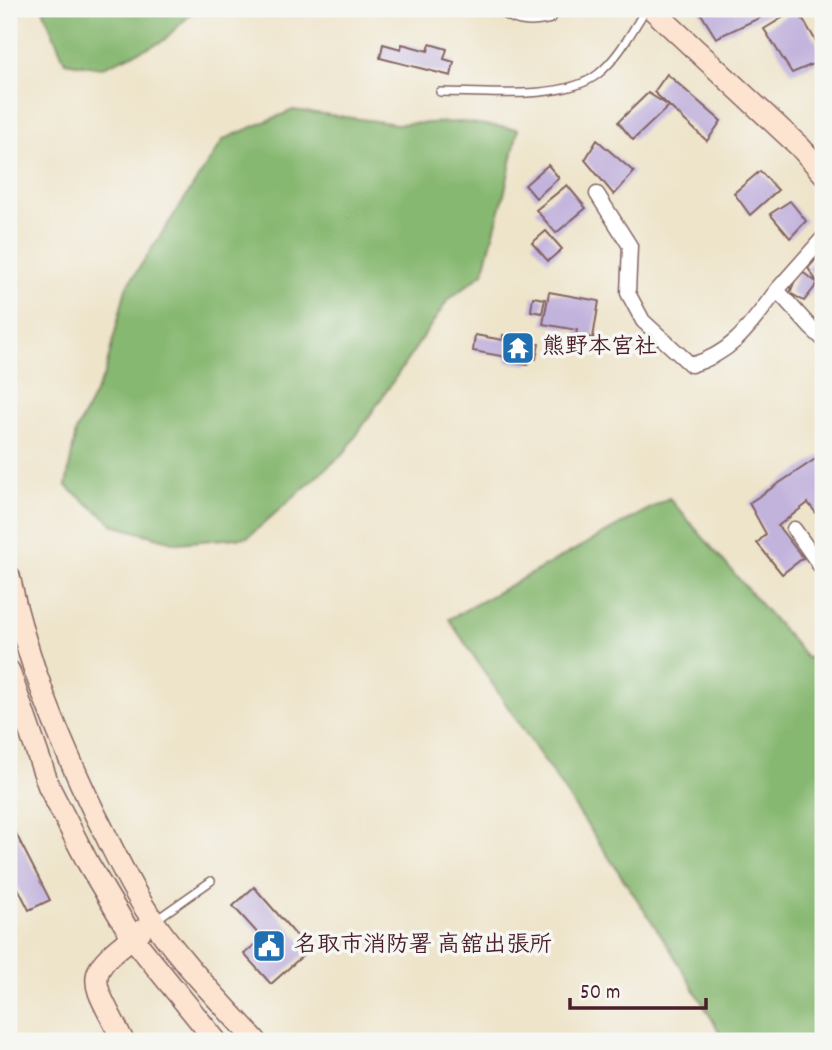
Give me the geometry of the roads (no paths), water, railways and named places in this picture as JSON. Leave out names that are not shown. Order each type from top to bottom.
[{"type":"street","points":[[503,9],[523,19],[535,19],[549,16],[554,9]]},
{"type":"street","points":[[649,9],[800,148],[823,173]]},
{"type":"street","points":[[597,194],[630,246],[628,293],[643,321],[691,365],[707,360],[740,338],[777,290],[823,238]]},
{"type":"street","points":[[777,290],[823,339]]},
{"type":"street","points":[[794,529],[823,570]]},
{"type":"street","points":[[9,576],[16,611],[47,705],[73,768],[106,835],[154,922],[256,1041]]},
{"type":"street","points":[[9,671],[49,787],[89,863],[132,937],[216,1041]]},
{"type":"street","points":[[124,1041],[95,984],[97,969],[107,957],[154,922]]},
{"type":"lane","points":[[440,92],[528,93],[566,88],[597,75],[623,46],[649,9]]},
{"type":"lane","points":[[154,922],[211,881]]},
{"type":"place","name":"熊野本宮社","points":[[518,348]]},
{"type":"place","name":"名取市消防署 高舘出張所","points":[[269,946]]}]
